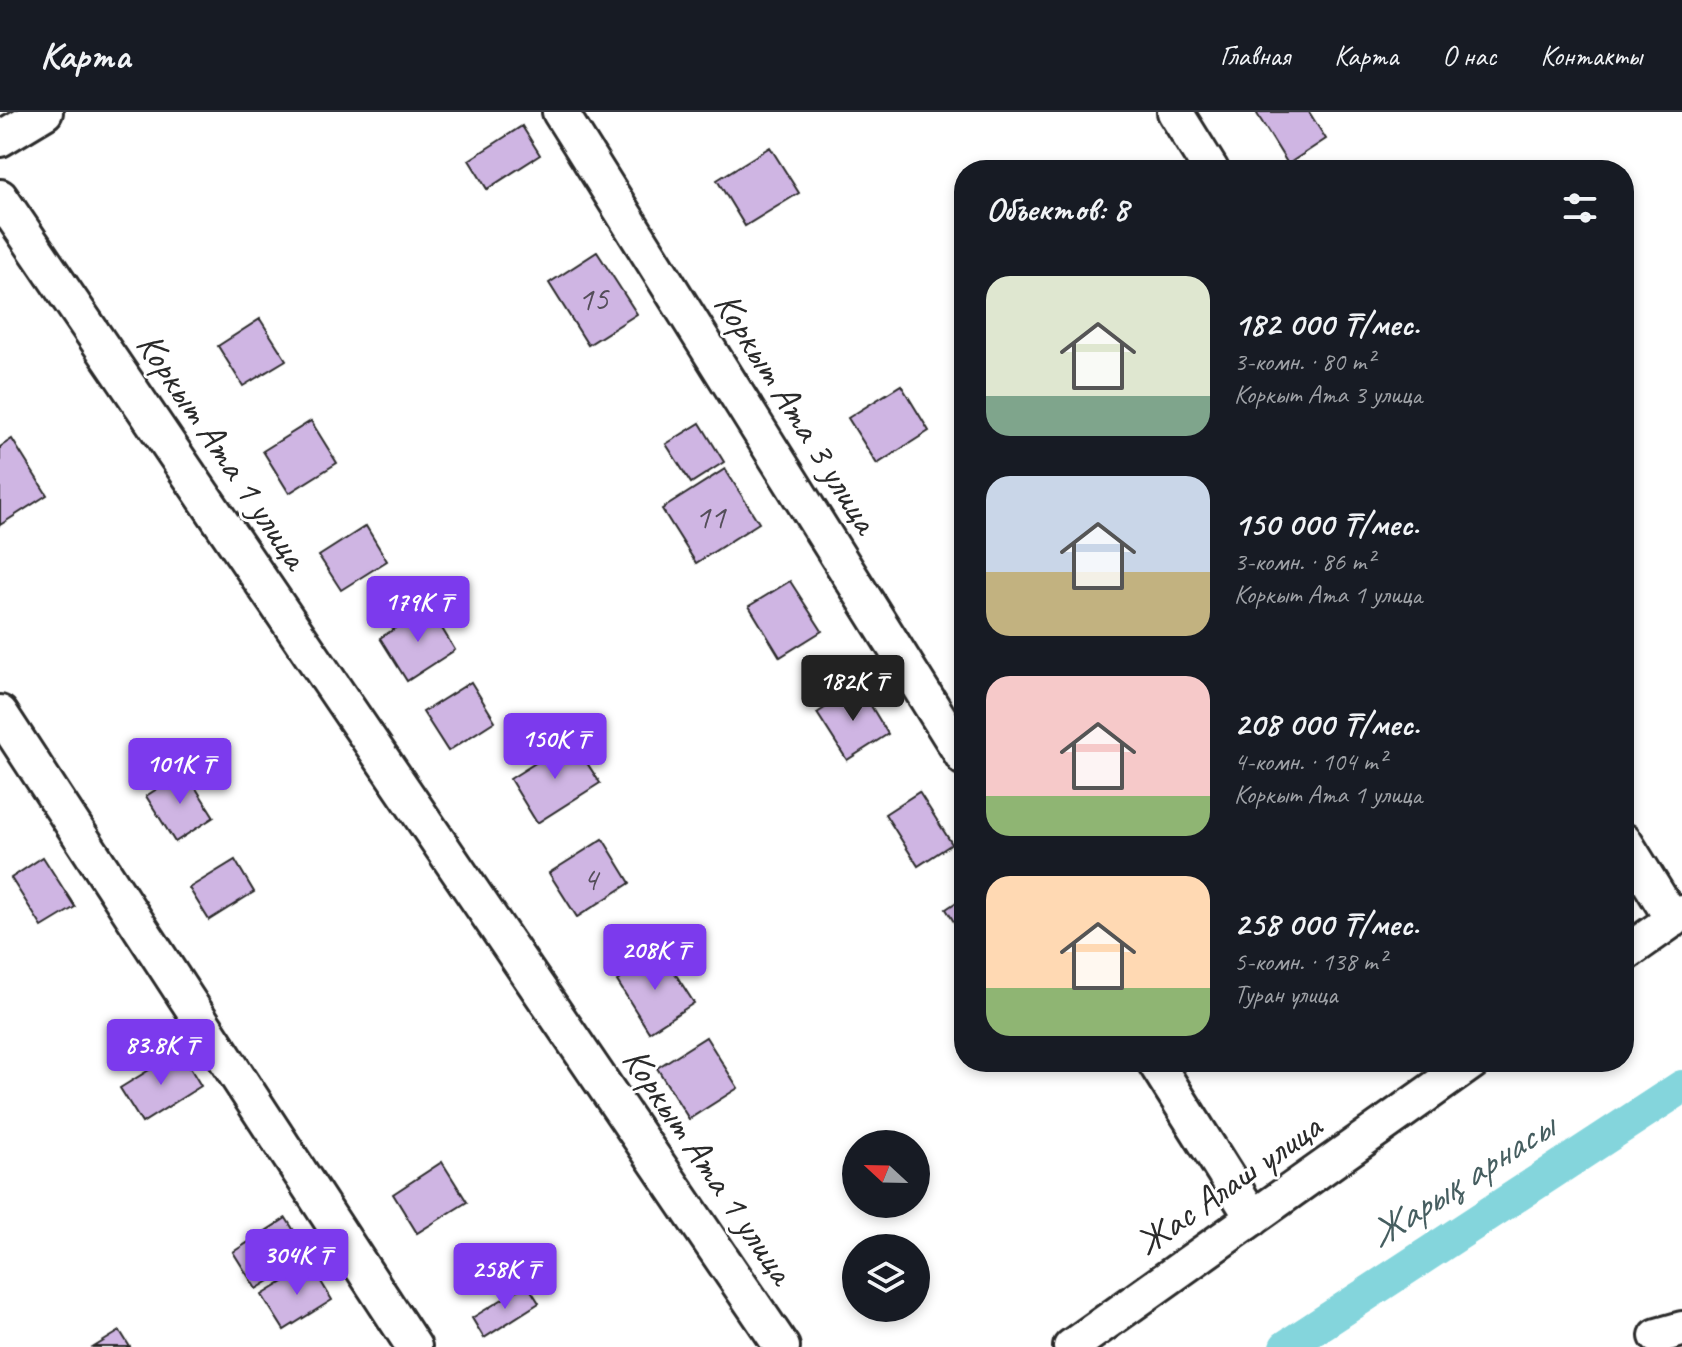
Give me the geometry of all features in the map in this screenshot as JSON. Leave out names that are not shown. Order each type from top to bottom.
[{"type":"street","points":[[0,139],[45,112]]},
{"type":"street","name":"Коркыт Ата 3 улица","points":[[560,112],[954,742]]},
{"type":"street","points":[[1175,112],[1205,160]]},
{"type":"street","name":"Коркыт Ата 1 улица","points":[[0,197],[782,1347]]},
{"type":"street","points":[[0,713],[414,1347]]},
{"type":"street","points":[[1634,855],[1677,916],[1634,947]]},
{"type":"street","points":[[1161,1072],[1253,1218]]},
{"type":"street","name":"Жас Алаш улица","points":[[1071,1347],[1458,1072]]},
{"type":"building","points":[[1309,112],[1326,139],[1294,160],[1286,160],[1257,114]]},
{"type":"building","points":[[522,126],[540,155],[487,189],[469,160]]},
{"type":"building","points":[[770,147],[799,193],[745,226],[717,180]]},
{"type":"building","points":[[597,252],[637,314],[588,345],[549,283]]},
{"type":"building","points":[[260,319],[286,360],[243,386],[218,346]]},
{"type":"building","points":[[901,385],[929,431],[877,464],[848,418]]},
{"type":"building","points":[[311,421],[337,463],[289,493],[263,451]]},
{"type":"building","points":[[700,423],[724,462],[691,483],[666,444]]},
{"type":"building","points":[[12,439],[47,495],[0,525],[0,447]]},
{"type":"building","points":[[725,469],[759,523],[696,563],[662,509]]},
{"type":"building","points":[[366,526],[387,561],[341,590],[319,556]]},
{"type":"building","points":[[790,581],[822,631],[780,657],[749,606]]},
{"type":"building","points":[[429,607],[455,650],[407,681],[380,638]]},
{"type":"building","points":[[471,682],[495,721],[448,751],[423,712]]},
{"type":"building","points":[[859,686],[888,734],[847,760],[817,713]]},
{"type":"building","points":[[572,740],[600,783],[537,823],[510,779]]},
{"type":"building","points":[[185,771],[214,817],[175,842],[146,796]]},
{"type":"building","points":[[919,792],[952,844],[918,866],[885,814]]},
{"type":"building","points":[[603,839],[630,883],[577,917],[549,873]]},
{"type":"building","points":[[43,857],[75,907],[42,927],[11,878]]},
{"type":"building","points":[[235,860],[254,892],[209,920],[189,888]]},
{"type":"building","points":[[954,904],[954,922],[946,909]]},
{"type":"building","points":[[662,953],[694,1003],[649,1032],[617,981]]},
{"type":"building","points":[[706,1037],[738,1088],[689,1119],[657,1068]]},
{"type":"building","points":[[180,1051],[201,1086],[142,1123],[120,1088]]},
{"type":"building","points":[[442,1162],[467,1202],[417,1233],[393,1194]]},
{"type":"building","points":[[286,1218],[310,1256],[256,1289],[233,1252]]},
{"type":"building","points":[[311,1265],[332,1300],[284,1330],[262,1295]]},
{"type":"building","points":[[527,1284],[539,1303],[484,1338],[472,1318]]},
{"type":"building","points":[[120,1331],[130,1347],[94,1347]]},
{"type":"waterway","name":"Жарық арнасы","points":[[1286,1347],[1682,1087]]}]
